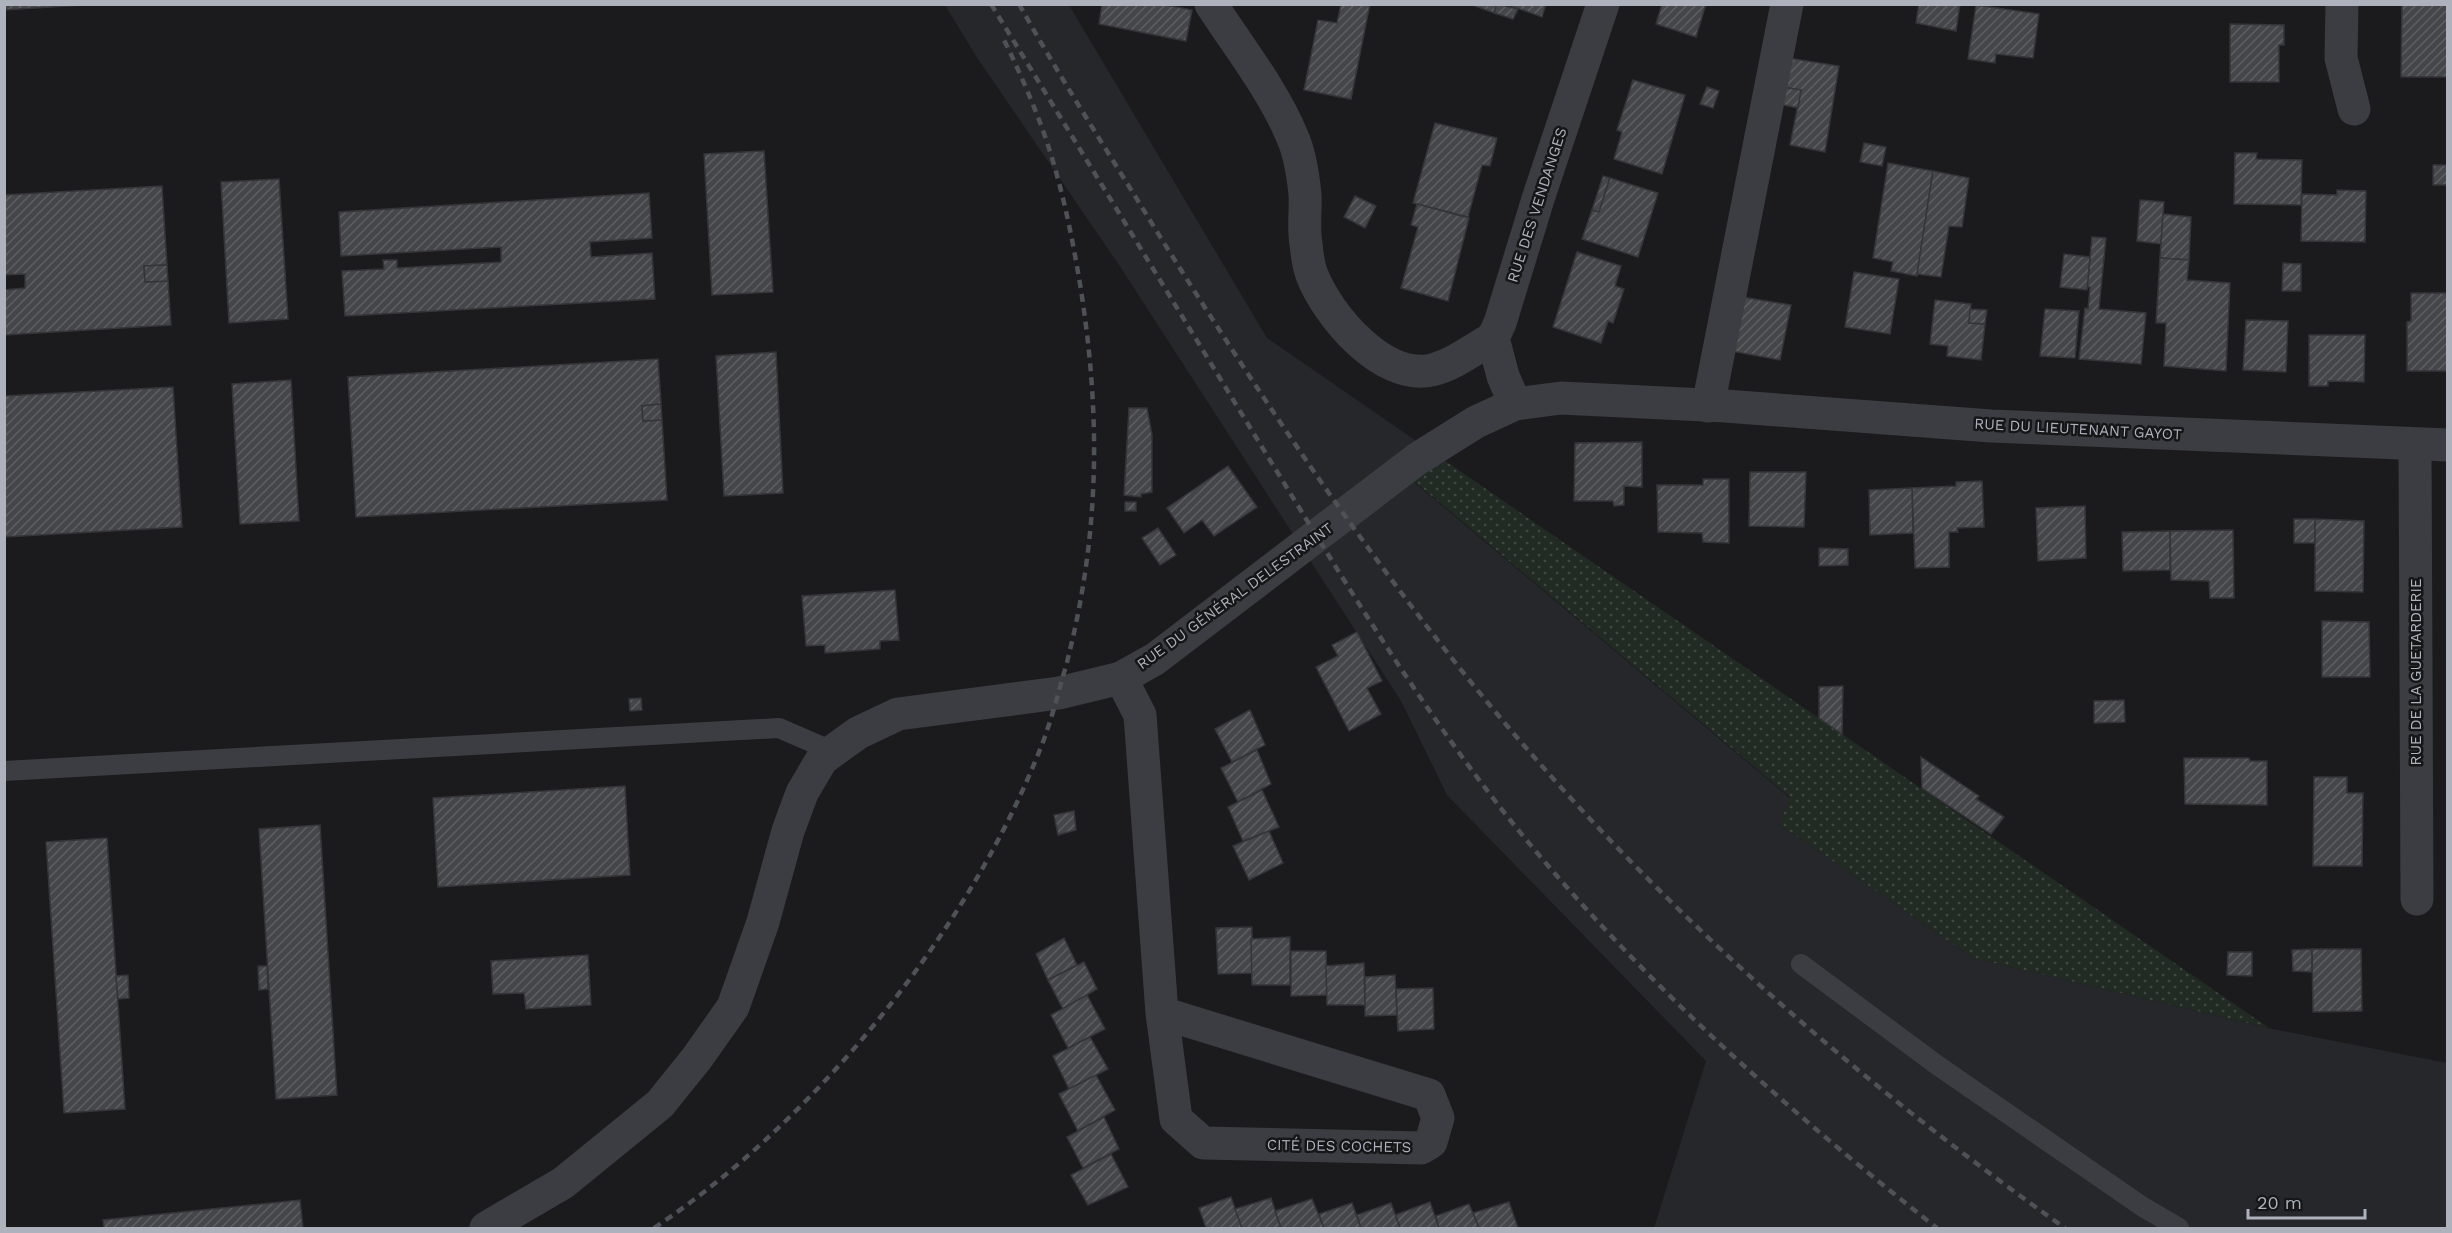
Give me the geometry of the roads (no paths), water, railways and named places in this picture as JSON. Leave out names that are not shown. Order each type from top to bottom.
[{"type":"street","points":[[1211,4],[1278,108],[1293,137],[1304,185],[1305,240],[1311,274],[1328,304],[1348,330],[1380,359],[1407,370],[1432,370],[1493,338],[1503,376],[1515,404]]},
{"type":"street","name":"RUE DES VENDANGES","points":[[1493,338],[1500,323],[1602,4]]},
{"type":"street","points":[[1708,406],[1787,4]]},
{"type":"street","points":[[2342,4],[2341,58],[2354,109]]},
{"type":"street","name":"RUE DU LIEUTENANT GAYOT","points":[[1417,459],[1476,422],[1515,404],[1561,398],[1991,426],[2448,445]]},
{"type":"street","name":"RUE DE LA GUETARDERIE","points":[[2415,445],[2417,899]]},
{"type":"street","name":"RUE DU GÉNÉRAL DELESTRAINT","points":[[486,1228],[562,1183],[660,1104],[697,1058],[733,1006],[763,922],[798,802],[822,759],[858,733],[898,714],[1059,693],[1120,678],[1155,659],[1417,459]]},
{"type":"street","name":"CITÉ DES COCHETS","points":[[1120,678],[1140,715],[1162,1013],[1176,1119],[1203,1143],[1421,1148],[1431,1142],[1438,1119],[1429,1095],[1162,1013]]},
{"type":"lane","points":[[4,771],[778,728],[832,751]]},
{"type":"lane","points":[[1802,964],[1936,1065],[2143,1207],[2179,1228]]},
{"type":"railway","points":[[991,4],[1350,590],[1439,725],[1503,811],[1601,925],[1708,1032],[1820,1133],[1937,1228]]},
{"type":"railway","points":[[1019,4],[1070,92],[1159,235],[1238,359],[1320,481],[1406,600],[1498,715],[1627,857],[1765,990],[1837,1053],[1912,1113],[2065,1228]]},
{"type":"railway","points":[[654,1228],[741,1162],[795,1112],[845,1059],[895,998],[944,931],[987,860],[1025,786],[1049,726],[1067,662],[1086,567],[1094,474],[1091,380],[1080,284],[1059,184],[1041,125],[1003,38]]}]
